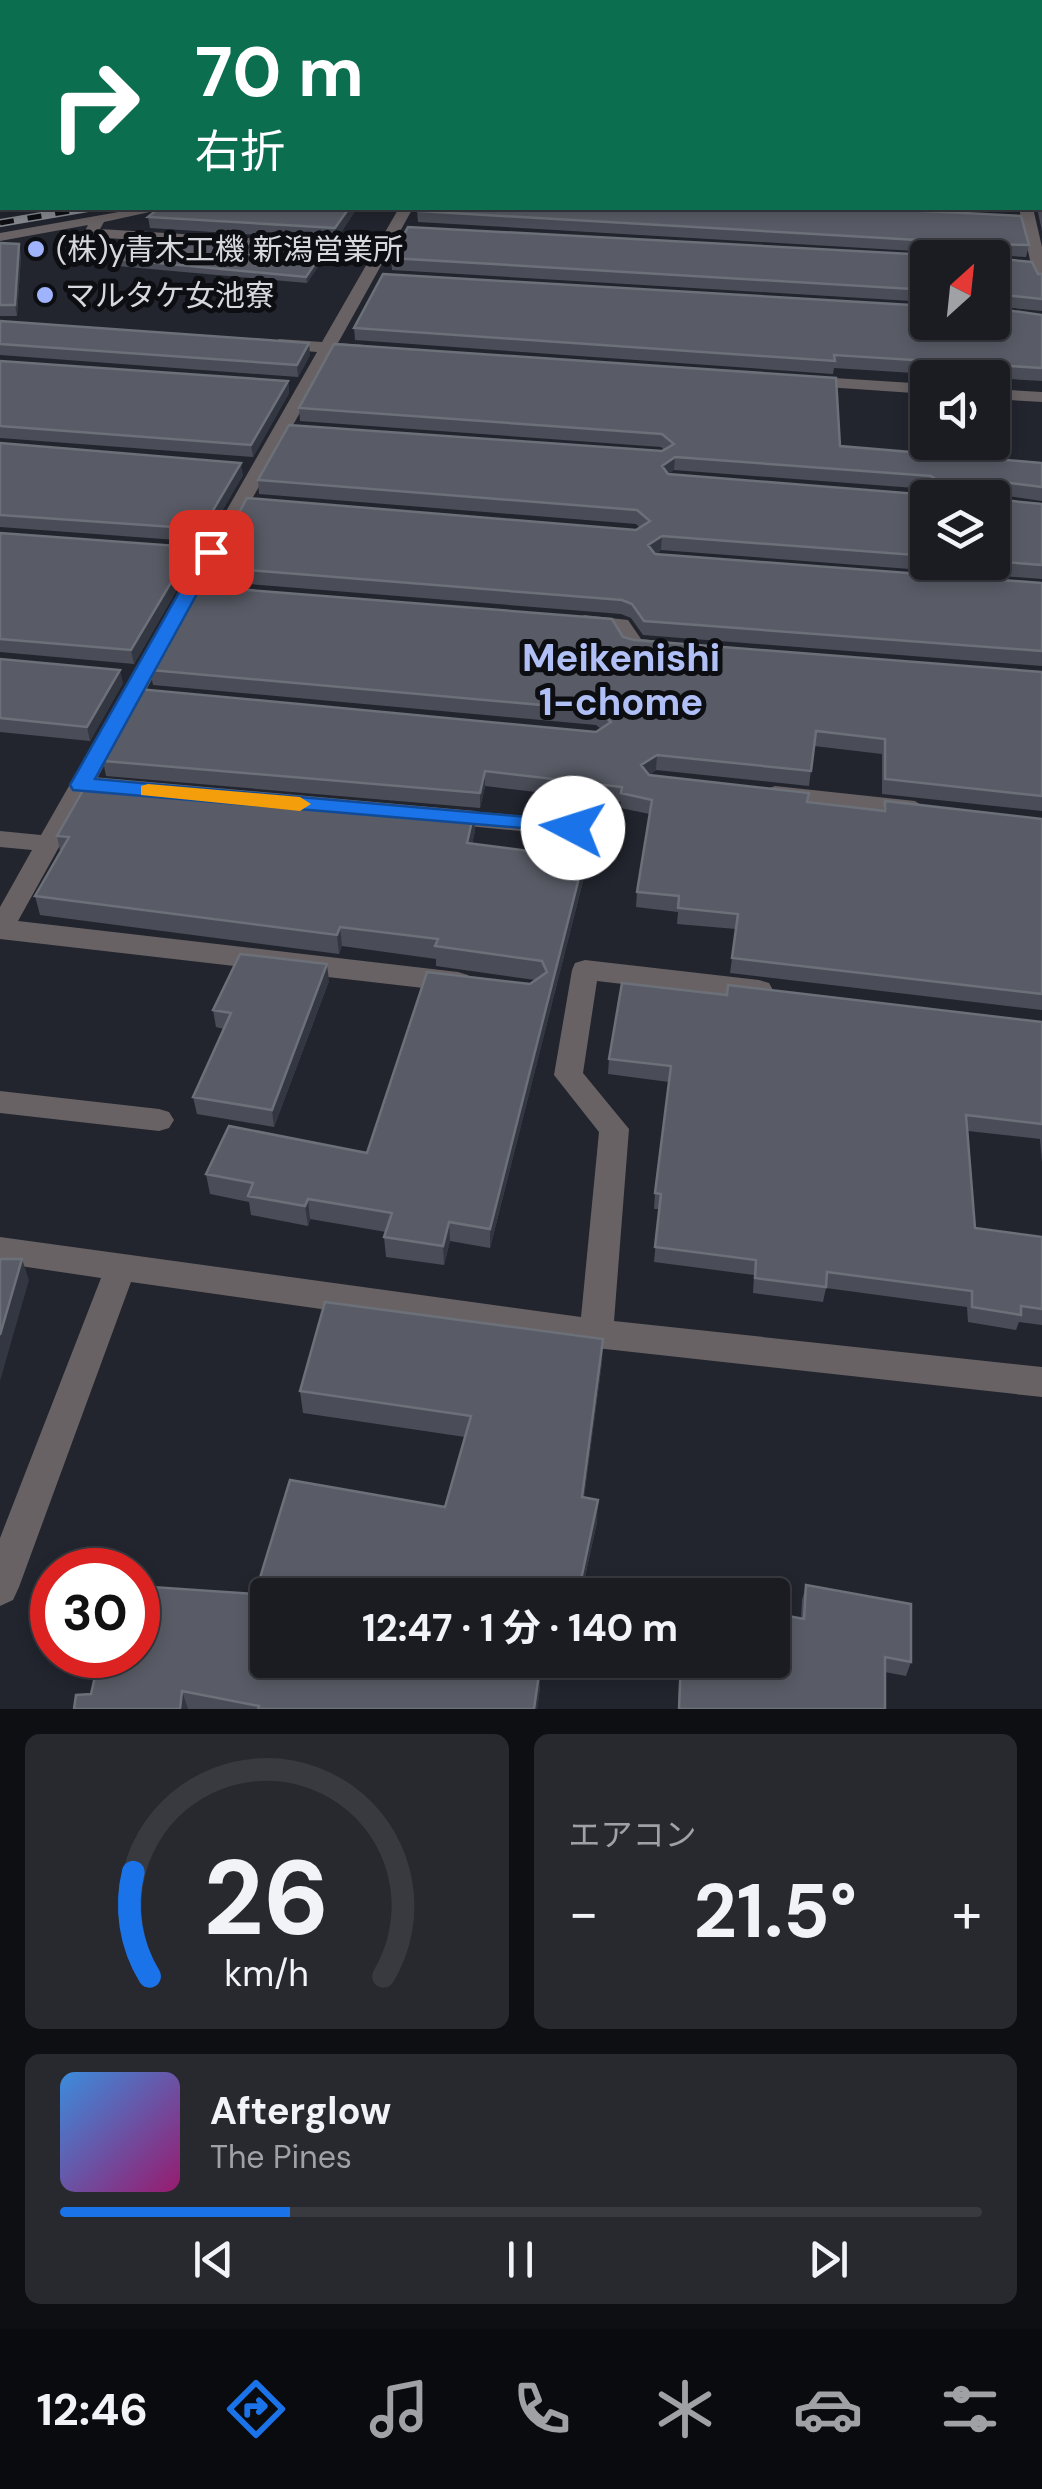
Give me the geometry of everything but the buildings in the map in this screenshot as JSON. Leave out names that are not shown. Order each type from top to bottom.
[{"type":"street","points":[[0,237],[150,210]]},
{"type":"street","points":[[405,210],[326,347],[295,385],[290,428],[249,466],[249,503],[202,551],[200,590],[138,684],[91,786],[48,844],[1,929],[490,986]]},
{"type":"street","points":[[1012,219],[1028,214],[1035,270]]},
{"type":"street","points":[[99,219],[90,233],[381,251]]},
{"type":"street","points":[[394,229],[414,230]]},
{"type":"street","points":[[366,277],[386,278]]},
{"type":"street","points":[[268,343],[384,351]]},
{"type":"street","points":[[792,380],[910,389]]},
{"type":"street","points":[[1010,395],[1042,398]]},
{"type":"street","points":[[562,619],[621,624],[634,645],[692,650]]},
{"type":"street","points":[[752,792],[946,812]]},
{"type":"street","points":[[416,814],[573,828]]},
{"type":"street","points":[[0,839],[48,844]]},
{"type":"street","points":[[596,1334],[614,1128],[568,1075],[585,970],[794,994]]},
{"type":"street","points":[[0,1102],[159,1120]]},
{"type":"street","points":[[0,1250],[596,1334],[1042,1382]]},
{"type":"street","points":[[0,1587],[121,1267]]},
{"type":"railway","points":[[0,223],[76,210]]},
{"type":"slow traffic","points":[[148,791],[300,804]]},
{"type":"place","name":"(株)y青木工機 新潟営業所","points":[[36,249]]},
{"type":"place","name":"マルタケ女池寮","points":[[45,295]]},
{"type":"district","name":"Meikenishi 1-chome","points":[[621,680]]},
{"type":"route","points":[[211,552],[81,785],[573,828]]}]
